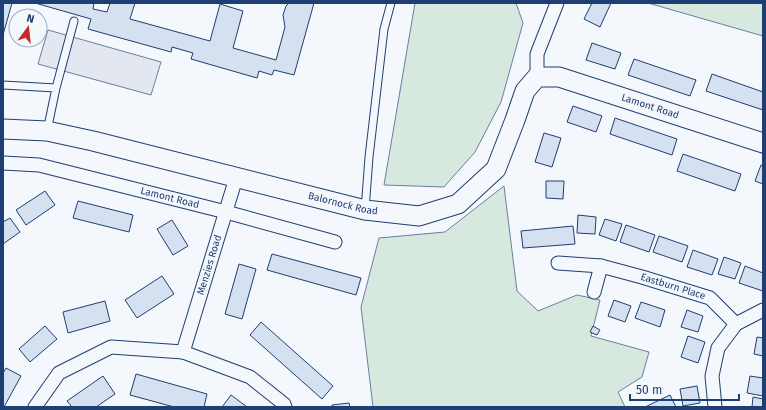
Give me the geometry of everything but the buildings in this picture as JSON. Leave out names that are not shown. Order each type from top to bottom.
[{"type":"street","points":[[537,77],[537,54],[557,3]]},
{"type":"street","name":"Lamont Road","points":[[537,77],[559,76],[763,143]]},
{"type":"street","name":"Balornock Road","points":[[3,128],[47,131],[93,141],[365,210],[419,216],[458,204],[496,169],[525,91],[537,77]]},
{"type":"street","name":"Lamont Road","points":[[3,163],[39,165],[226,212],[335,242]]},
{"type":"street","name":"Menzies Road","points":[[183,352],[236,178]]},
{"type":"street","name":"Eastburn Place","points":[[558,263],[601,266],[710,298],[736,324]]},
{"type":"street","points":[[594,292],[601,266]]},
{"type":"street","points":[[715,407],[712,376],[718,348],[736,324],[763,310]]},
{"type":"street","points":[[35,407],[59,373],[110,346],[183,352],[250,377],[284,404],[285,407]]},
{"type":"lane","points":[[365,210],[369,157],[384,29],[391,3]]},
{"type":"lane","points":[[47,131],[56,88],[74,21]]},
{"type":"lane","points":[[3,85],[56,88]]},
{"type":"shaded area","points":[[415,3],[516,3],[523,23],[501,102],[475,152],[444,187],[384,185]]},
{"type":"shaded area","points":[[648,3],[763,3],[763,36]]},
{"type":"shaded area","points":[[48,30],[161,62],[151,95],[38,64],[43,48],[48,48]]},
{"type":"shaded area","points":[[504,186],[517,291],[538,311],[577,295],[600,300],[591,336],[649,352],[642,377],[618,392],[625,407],[373,407],[361,307],[379,238],[445,232]]}]
